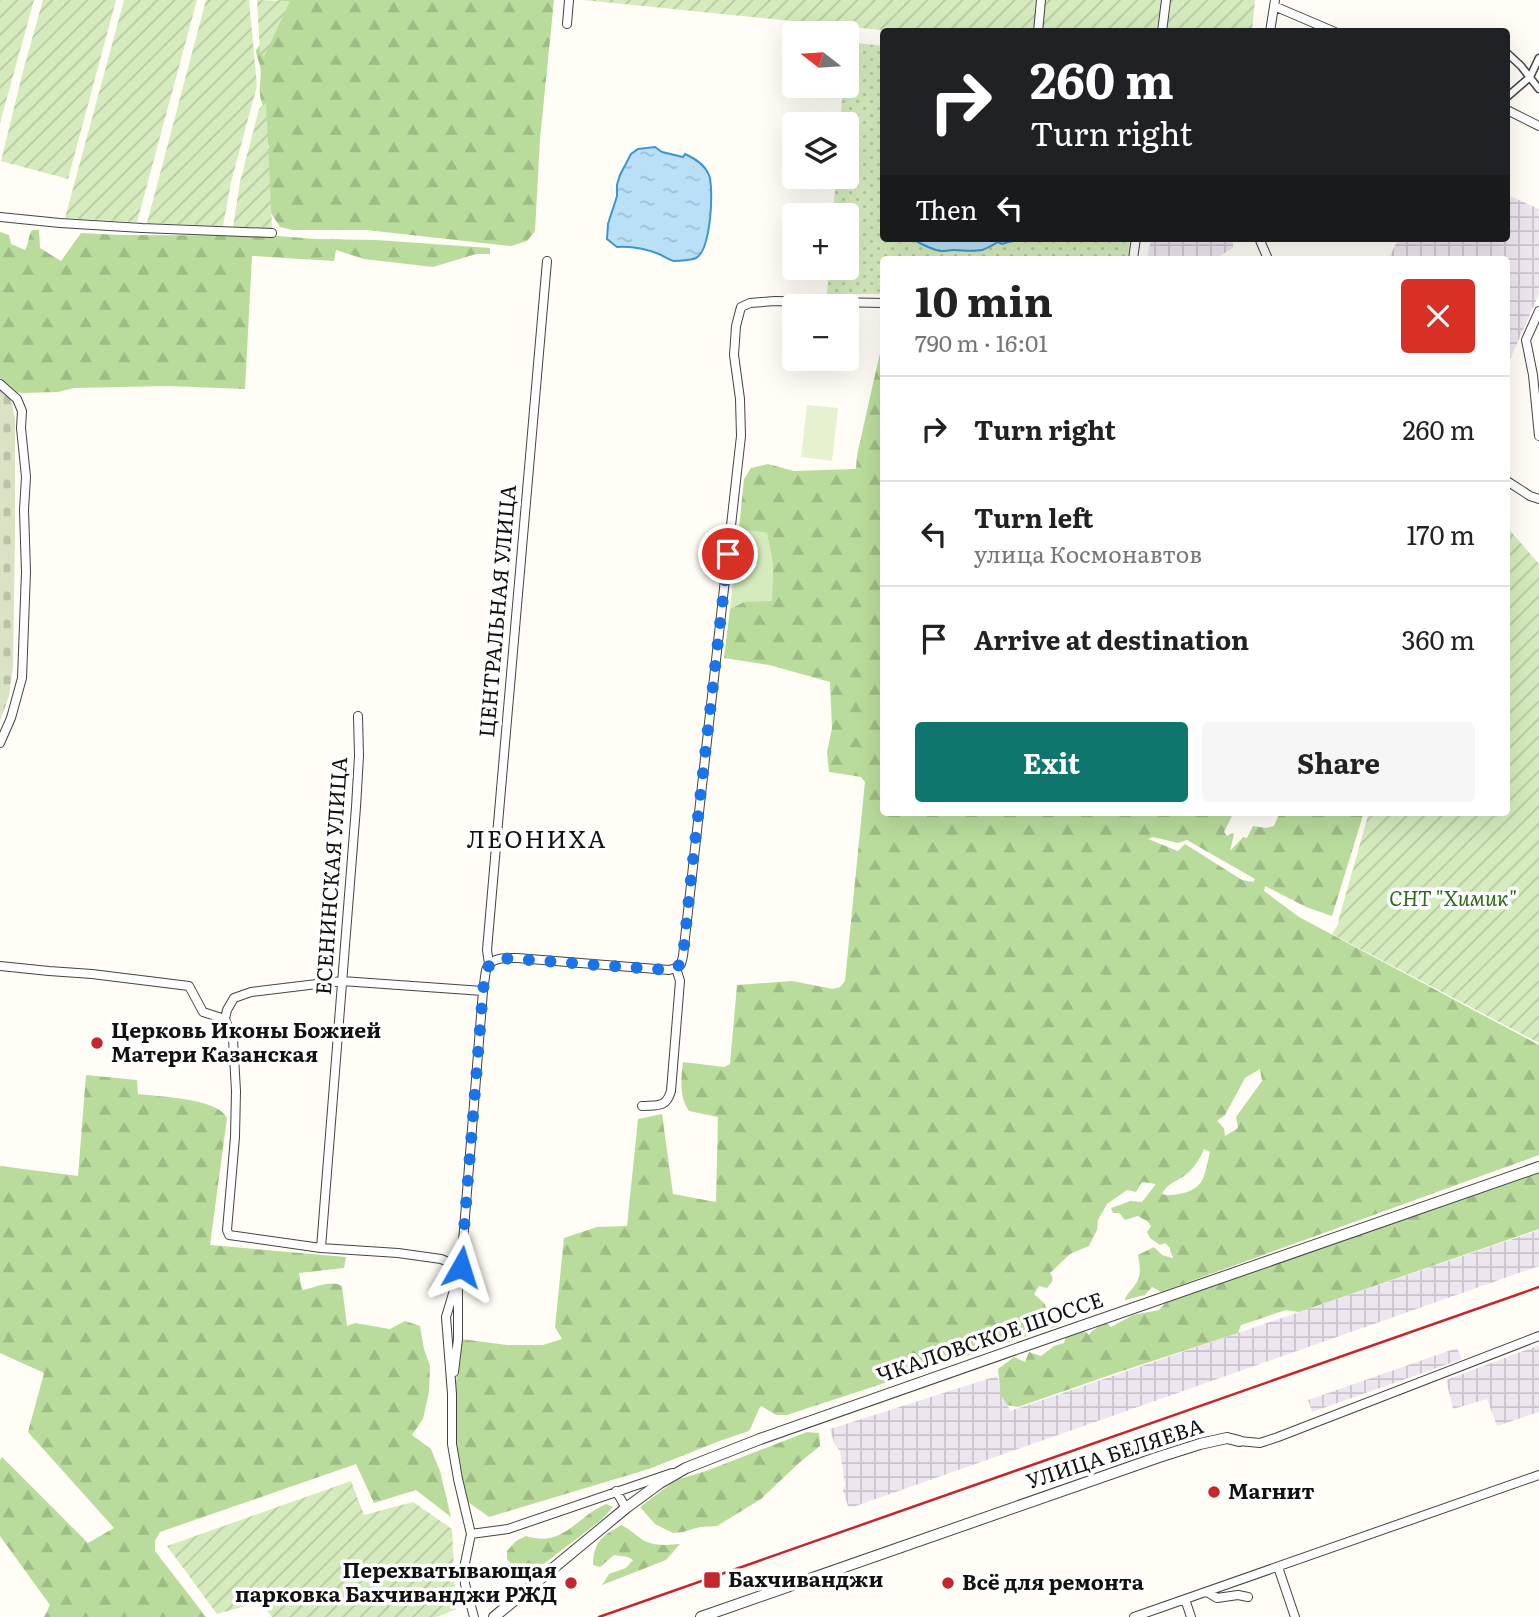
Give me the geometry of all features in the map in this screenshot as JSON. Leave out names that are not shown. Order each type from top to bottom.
[{"type":"street","points":[[567,24],[569,0]]},
{"type":"street","points":[[1038,28],[1041,0]]},
{"type":"street","points":[[1162,28],[1166,0]]},
{"type":"street","points":[[1271,28],[1275,3],[1327,28]]},
{"type":"street","points":[[1510,55],[1539,89]]},
{"type":"street","points":[[1510,94],[1530,77],[1539,58]]},
{"type":"street","points":[[1510,112],[1539,126]]},
{"type":"street","points":[[0,217],[142,229],[272,233]]},
{"type":"street","name":"ЦЕНТРАЛЬНАЯ УЛИЦА","points":[[471,1534],[452,1444],[452,1394],[446,1317],[461,1267],[547,261]]},
{"type":"street","points":[[489,964],[500,958],[669,970],[681,964],[741,436],[740,399],[734,355],[736,326],[741,307],[750,303],[775,301],[880,303]]},
{"type":"street","points":[[1539,311],[1526,340],[1536,376],[1539,436]]},
{"type":"street","points":[[0,384],[17,399],[22,411],[26,477],[26,572],[22,678],[11,718],[0,743]]},
{"type":"street","points":[[1510,483],[1539,499]]},
{"type":"street","name":"ЕСЕНИНСКАЯ УЛИЦА","points":[[321,1248],[356,807],[358,716]]},
{"type":"street","points":[[0,966],[189,986],[203,1012],[225,1019]]},
{"type":"street","points":[[642,1106],[663,1104],[671,1091],[680,981],[677,968]]},
{"type":"street","points":[[461,1267],[441,1259],[398,1253],[321,1248],[229,1235],[227,1230],[236,1091],[233,1039],[225,1019],[234,998],[251,992],[342,981],[483,991]]},
{"type":"street","name":"ЧКАЛОВСКОЕ ШОССЕ","points":[[494,1617],[626,1508],[686,1468],[760,1439],[1539,1167]]},
{"type":"street","name":"УЛИЦА БЕЛЯЕВА","points":[[701,1617],[1200,1444],[1227,1438],[1260,1443],[1278,1437],[1539,1336]]},
{"type":"street","points":[[474,1617],[464,1568],[471,1534],[508,1529],[686,1468]]},
{"type":"street","points":[[1134,1617],[1539,1475]]},
{"type":"street","points":[[616,1491],[626,1508]]},
{"type":"street","points":[[1278,1567],[1295,1617]]},
{"type":"street","points":[[1207,1591],[1217,1598],[1238,1595],[1248,1597]]},
{"type":"street","points":[[1185,1599],[1191,1617]]},
{"type":"shaded area","points":[[1510,196],[1539,209],[1539,294],[1510,359],[1510,256],[1390,256],[1397,242],[1510,242]]},
{"type":"shaded area","points":[[1150,242],[1233,242],[1233,248],[1219,256],[1148,256]]},
{"type":"shaded area","points":[[1539,1230],[1539,1266],[853,1507],[848,1506],[843,1490],[845,1485],[840,1451],[834,1443],[830,1429],[997,1376],[1010,1411]]},
{"type":"shaded area","points":[[1539,1345],[1539,1412],[1497,1426],[1487,1399],[1453,1409],[1446,1380]]},
{"type":"shaded area","points":[[1457,1348],[1462,1359],[1312,1412],[1308,1400]]},
{"type":"green space","points":[[0,0],[34,0],[0,123]]},
{"type":"green space","points":[[43,0],[116,0],[68,179],[1,161]]},
{"type":"green space","points":[[124,0],[197,0],[137,222],[65,218]]},
{"type":"green space","points":[[206,0],[249,0],[257,86],[231,182],[223,226],[147,223]]},
{"type":"green space","points":[[257,0],[290,1],[264,57],[260,53]]},
{"type":"green space","points":[[278,0],[554,0],[540,139],[535,231],[527,241],[511,246],[366,230],[293,230],[280,227],[269,210],[262,158],[269,147],[266,115],[260,97],[261,69],[256,50],[263,41]]},
{"type":"green space","points":[[584,0],[1037,0],[1033,28],[859,28],[859,21],[792,21]]},
{"type":"green space","points":[[1044,0],[1255,0],[1252,28],[1042,28]]},
{"type":"green space","points":[[859,43],[880,46],[880,242],[1130,242],[1128,256],[880,256],[880,294],[827,294],[828,280],[859,280],[859,203],[834,203],[835,189],[859,189],[859,112],[841,112],[842,98],[859,98]]},
{"type":"green space","points":[[266,102],[272,228],[233,227],[240,182],[259,109]]},
{"type":"green space","points":[[32,230],[39,230],[40,248],[61,261],[81,233],[376,240],[490,248],[490,254],[476,254],[433,267],[364,259],[336,250],[334,261],[252,256],[245,389],[168,386],[74,388],[58,392],[23,393],[12,392],[0,378],[0,232],[9,235],[11,244],[25,250]]},
{"type":"green space","points":[[880,353],[880,816],[1232,816],[1224,832],[1227,836],[1234,834],[1230,851],[1243,837],[1247,838],[1253,826],[1274,826],[1278,816],[1363,816],[1332,916],[1306,907],[1265,886],[1264,891],[1299,917],[1539,1045],[1539,1155],[1161,1292],[1152,1287],[1145,1295],[1125,1300],[1139,1278],[1138,1255],[1154,1247],[1162,1255],[1173,1257],[1165,1243],[1160,1245],[1150,1238],[1147,1232],[1151,1226],[1147,1221],[1138,1216],[1125,1220],[1119,1213],[1113,1213],[1111,1208],[1131,1201],[1142,1202],[1156,1184],[1142,1182],[1136,1192],[1127,1190],[1107,1204],[1089,1246],[1070,1254],[1050,1273],[1052,1281],[1047,1288],[1039,1286],[1034,1294],[1047,1309],[1045,1318],[1056,1321],[1058,1326],[787,1415],[776,1415],[761,1406],[749,1431],[649,1469],[489,1517],[468,1502],[455,1445],[456,1382],[461,1339],[507,1345],[543,1345],[562,1339],[555,1327],[564,1238],[597,1227],[627,1226],[638,1119],[662,1114],[673,1194],[716,1202],[718,1117],[689,1111],[682,1093],[683,1062],[724,1067],[730,1064],[737,985],[792,981],[833,989],[840,987],[845,981],[865,782],[861,777],[829,772],[827,752],[832,728],[830,682],[769,665],[724,658],[730,609],[744,602],[772,601],[773,565],[767,533],[739,529],[744,479],[751,468],[768,464],[794,471],[856,469]],"holes":[[[1153,837],[1178,843],[1187,840],[1255,879],[1253,882],[1242,880],[1185,844],[1178,851],[1148,839]],[[1260,1069],[1262,1081],[1236,1117],[1238,1128],[1225,1136],[1224,1128],[1217,1121],[1225,1115],[1245,1078]],[[1204,1149],[1210,1152],[1205,1174],[1199,1185],[1188,1192],[1162,1194],[1169,1185],[1190,1171]]]},
{"type":"green space","points":[[0,388],[11,399],[15,419],[15,531],[13,667],[9,696],[0,721]]},
{"type":"green space","points":[[807,405],[838,408],[832,461],[801,457]]},
{"type":"green space","points":[[739,529],[767,533],[773,565],[772,602],[744,602],[730,609]]},
{"type":"green space","name":"СНТ \"Химик\"","points":[[1510,530],[1539,564],[1539,1043],[1332,934],[1338,922],[1368,816],[1510,816]]},
{"type":"green space","points":[[86,1075],[137,1080],[138,1094],[201,1102],[221,1111],[227,1118],[210,1245],[346,1257],[344,1268],[299,1273],[302,1290],[328,1284],[342,1286],[347,1326],[355,1323],[390,1329],[405,1321],[420,1326],[430,1366],[429,1392],[423,1419],[412,1435],[431,1449],[440,1471],[451,1517],[416,1490],[374,1503],[356,1464],[160,1532],[155,1541],[155,1551],[206,1617],[44,1617],[50,1605],[0,1536],[2,1457],[88,1543],[114,1528],[28,1432],[44,1373],[0,1353],[0,1166],[78,1176]]},
{"type":"green space","points":[[1539,1170],[1539,1229],[1299,1312],[1286,1310],[1241,1325],[1238,1333],[1018,1407],[1007,1405],[1001,1395],[998,1369],[1014,1357],[1025,1362],[1029,1352],[1041,1356],[1054,1346],[1064,1343],[1066,1336],[1083,1330],[1089,1335],[1105,1322],[1111,1327],[1133,1315],[1159,1310],[1168,1300]]},
{"type":"green space","points":[[807,1432],[819,1433],[820,1446],[761,1499],[717,1526],[673,1533],[655,1524],[640,1507],[676,1480]]},
{"type":"green space","points":[[351,1481],[364,1515],[413,1502],[452,1529],[456,1609],[437,1617],[272,1617],[260,1602],[217,1614],[167,1546]]},
{"type":"green space","points":[[606,1504],[613,1507],[601,1520],[545,1563],[534,1566],[512,1565],[507,1559],[507,1551],[516,1541],[526,1536],[539,1539],[560,1535]]},
{"type":"green space","points":[[621,1525],[649,1543],[680,1544],[666,1560],[602,1585],[609,1574],[626,1568],[633,1560],[614,1555],[600,1567],[593,1565],[595,1550],[600,1540]]},
{"type":"water","points":[[655,147],[662,152],[683,157],[685,154],[702,165],[709,175],[711,205],[708,232],[701,253],[694,259],[674,261],[644,249],[617,247],[607,239],[620,175],[631,154],[638,149]]},
{"type":"water","points":[[917,242],[998,242],[982,250],[971,251],[942,251]]},
{"type":"railway","points":[[599,1617],[1539,1287]]},
{"type":"place","name":"Церковь Иконы Божией Матери Казанская","points":[[97,1043]]},
{"type":"place","name":"Магнит","points":[[1214,1492]]},
{"type":"place","name":"Бахчиванджи","points":[[712,1580]]},
{"type":"place","name":"Перехватывающая парковка Бахчиванджи РЖД","points":[[571,1583]]},
{"type":"place","name":"Всё для ремонта","points":[[948,1583]]},
{"type":"district","name":"ЛЕОНИХА","points":[[537,840]]},
{"type":"route","points":[[461,1267],[483,991],[485,970],[489,964],[500,958],[669,970],[681,964],[728,554]]}]
